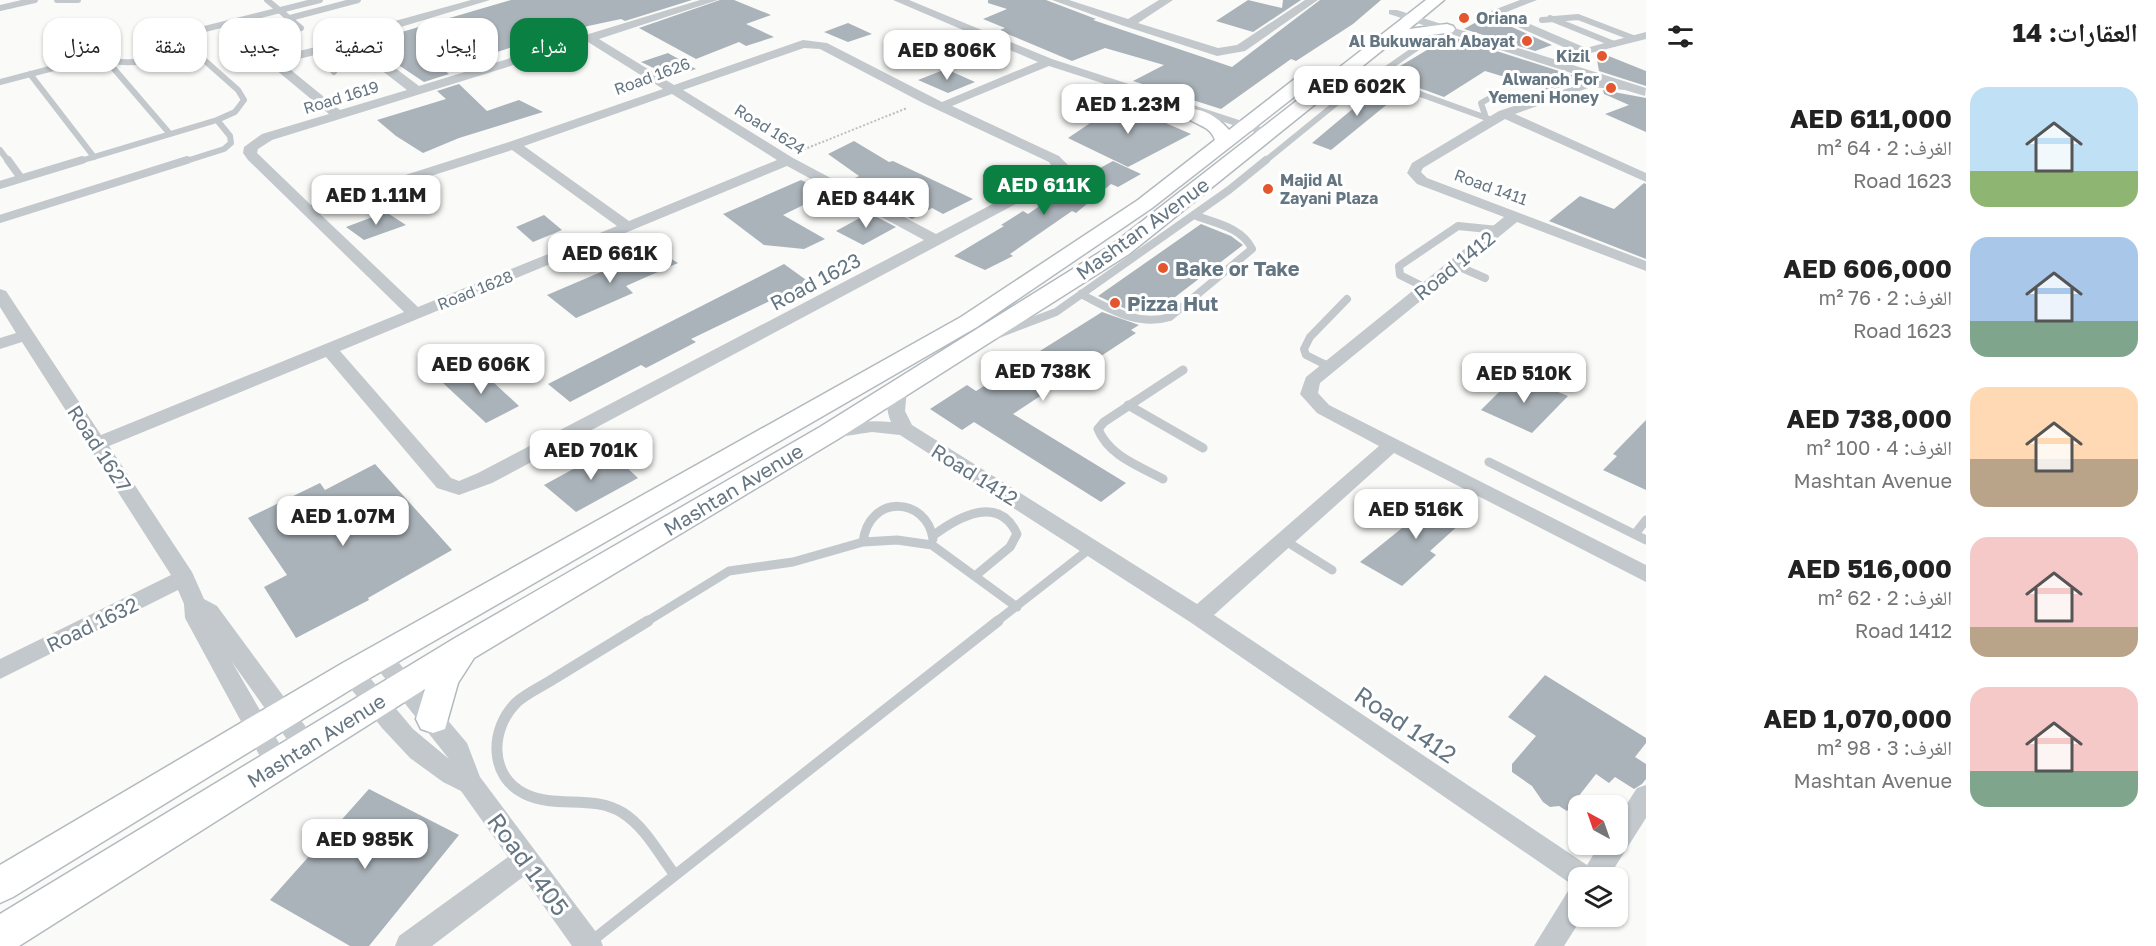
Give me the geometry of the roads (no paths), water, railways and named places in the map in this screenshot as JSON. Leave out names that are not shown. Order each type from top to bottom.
[{"type":"street","points":[[404,22],[483,0]]},
{"type":"street","name":"Road 1619","points":[[309,210],[250,153],[256,142],[712,0]]},
{"type":"street","points":[[899,0],[1048,62],[1111,82],[1249,133]]},
{"type":"street","points":[[912,5],[926,0]]},
{"type":"street","points":[[1058,0],[1217,52],[1230,52],[1241,48],[1312,0]]},
{"type":"street","points":[[1128,24],[1167,0]]},
{"type":"street","points":[[1438,0],[1442,18],[1455,29]]},
{"type":"street","name":"Mashtan Avenue","points":[[0,885],[269,721],[969,322],[1249,133],[1342,75],[1438,0]]},
{"type":"street","points":[[1531,0],[1497,11],[1499,15],[1584,66],[1623,86],[1643,87]]},
{"type":"street","points":[[1396,10],[1584,66],[1643,87]]},
{"type":"street","points":[[1391,36],[1455,29],[1584,66],[1643,87]]},
{"type":"street","points":[[1584,66],[1614,44],[1646,34]]},
{"type":"street","name":"Road 1624","points":[[590,38],[672,87],[785,160],[937,241]]},
{"type":"street","name":"Road 1626","points":[[309,210],[514,144],[672,87],[803,44]]},
{"type":"street","name":"Road 1623","points":[[329,349],[444,483],[459,488],[485,478],[937,241],[1062,172],[1062,166],[1054,159],[935,103],[823,46],[803,44]]},
{"type":"street","points":[[313,52],[287,58],[279,66],[338,116]]},
{"type":"street","points":[[935,103],[1048,62]]},
{"type":"street","name":"Road 1411","points":[[1584,66],[1531,104],[1494,117],[1417,166],[1414,174],[1422,181],[1646,266]]},
{"type":"street","name":"Mashtan Avenue","points":[[0,936],[465,647],[829,433],[1121,249],[1320,69]]},
{"type":"street","points":[[391,72],[417,91]]},
{"type":"street","points":[[1111,82],[1192,114],[1216,126],[1223,134],[1249,133]]},
{"type":"street","points":[[1494,117],[1646,178]]},
{"type":"street","points":[[514,144],[628,226]]},
{"type":"street","name":"Road 1628","points":[[98,444],[785,160]]},
{"type":"street","points":[[309,210],[416,314]]},
{"type":"street","name":"Road 1412","points":[[1516,215],[1312,381],[1309,394],[1323,409],[1646,574]]},
{"type":"street","name":"Road 1627","points":[[0,294],[184,578],[195,604],[196,618],[291,754]]},
{"type":"street","points":[[0,344],[26,335]]},
{"type":"street","points":[[898,389],[896,411],[904,429]]},
{"type":"street","name":"Road 1412","points":[[829,433],[872,426],[904,429],[1093,547],[1198,616],[1568,867]]},
{"type":"street","points":[[1198,616],[1392,445]]},
{"type":"street","name":"Road 1632","points":[[0,670],[184,578]]},
{"type":"street","name":"Road 1627","points":[[195,604],[209,612],[269,721],[291,754]]},
{"type":"street","points":[[433,719],[443,681],[465,647]]},
{"type":"street","name":"Road 1405","points":[[380,657],[458,750],[470,783],[588,945]]},
{"type":"street","name":"Road 1405","points":[[352,673],[375,703],[435,765],[450,775],[470,783]]},
{"type":"street","points":[[1628,824],[1646,796]]},
{"type":"street","points":[[409,946],[525,860]]},
{"type":"street","points":[[1548,946],[1568,915]]},
{"type":"lane","points":[[0,8],[36,0]]},
{"type":"lane","points":[[57,0],[78,0]]},
{"type":"lane","points":[[267,0],[290,18],[358,0]]},
{"type":"lane","points":[[207,28],[320,0]]},
{"type":"lane","points":[[1542,20],[1565,14],[1579,16],[1634,38]]},
{"type":"lane","points":[[1550,18],[1614,44]]},
{"type":"lane","points":[[1418,47],[1382,72],[1381,76],[1384,81],[1494,117]]},
{"type":"lane","points":[[0,185],[217,120],[235,112],[244,100],[238,90],[207,63]]},
{"type":"lane","points":[[0,82],[43,71]]},
{"type":"lane","points":[[117,72],[170,134]]},
{"type":"lane","points":[[30,74],[94,157]]},
{"type":"lane","points":[[977,341],[1033,323],[1056,312],[1229,190],[1350,92],[1351,85],[1342,75]]},
{"type":"lane","points":[[1494,117],[1482,103],[1497,94],[1531,104]]},
{"type":"lane","points":[[0,219],[224,149],[231,143],[230,136],[217,120]]},
{"type":"lane","points":[[0,150],[21,178]]},
{"type":"lane","points":[[1081,294],[1136,321],[1158,322],[1170,317],[1252,249],[1247,239],[1240,234],[1194,215]]},
{"type":"lane","points":[[1426,288],[1400,275],[1399,266],[1458,226],[1498,230]]},
{"type":"lane","points":[[1455,265],[1485,278]]},
{"type":"lane","points":[[1329,367],[1306,354],[1304,349],[1310,337],[1347,299]]},
{"type":"lane","points":[[1163,479],[1108,446],[1100,437],[1098,429],[1128,405],[1183,370]]},
{"type":"lane","points":[[1128,405],[1203,447]]},
{"type":"lane","points":[[1489,462],[1646,540]]},
{"type":"lane","points":[[863,542],[862,529],[866,520],[875,512],[904,506],[919,513],[931,525],[933,540]]},
{"type":"lane","points":[[933,540],[960,516],[982,510],[994,513],[1009,523],[1017,532],[1013,545],[975,576]]},
{"type":"lane","points":[[1635,534],[1646,520]]},
{"type":"lane","points":[[675,875],[632,821],[615,808],[530,797],[509,784],[497,765],[495,742],[502,720],[517,702],[729,571],[793,562],[863,542],[933,540],[975,576],[1017,607]]},
{"type":"lane","points":[[1284,540],[1332,570]]},
{"type":"lane","points":[[588,945],[1093,547]]},
{"type":"place","name":"Oriana","points":[[1464,18]]},
{"type":"place","name":"Al Bukuwarah Abayat","points":[[1527,41]]},
{"type":"place","name":"Kizil","points":[[1602,56]]},
{"type":"place","name":"Alwanoh For Yemeni Honey","points":[[1611,88]]},
{"type":"place","name":"Majid Al Zayani Plaza","points":[[1268,189]]},
{"type":"place","name":"Bake or Take","points":[[1163,268]]},
{"type":"place","name":"Pizza Hut","points":[[1115,303]]}]
